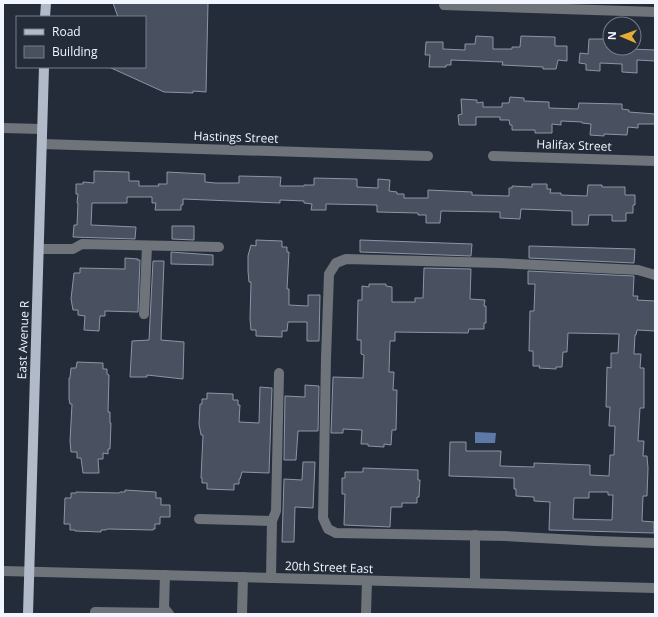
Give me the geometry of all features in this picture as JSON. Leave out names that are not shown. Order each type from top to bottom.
[{"type":"main road","points":[[45,16],[46,3]]},
{"type":"main road","name":"East Avenue R","points":[[28,614],[44,68]]},
{"type":"street","points":[[444,5],[655,12]]},
{"type":"street","points":[[3,128],[42,129]]},
{"type":"street","name":"Hastings Street","points":[[42,144],[428,156]]},
{"type":"street","name":"Halifax Street","points":[[493,156],[655,161]]},
{"type":"street","points":[[39,249],[73,249],[82,244],[219,247]]},
{"type":"street","points":[[144,314],[146,246]]},
{"type":"street","points":[[655,275],[638,270],[499,263],[346,259],[336,264],[329,274],[323,518],[328,529],[336,534],[474,535],[596,541],[655,542]]},
{"type":"street","points":[[271,578],[272,521],[276,511],[280,373]]},
{"type":"street","points":[[199,519],[272,521]]},
{"type":"street","points":[[474,535],[475,583]]},
{"type":"street","name":"20th Street East","points":[[3,571],[655,588]]},
{"type":"street","points":[[165,575],[164,608],[168,614]]},
{"type":"street","points":[[242,614],[243,577]]},
{"type":"street","points":[[366,614],[367,581]]},
{"type":"street","points":[[95,614],[95,612],[168,614]]},
{"type":"water","points":[[475,432],[496,433],[495,443],[475,443]]},
{"type":"building","points":[[113,3],[208,3],[206,92],[164,92],[111,68],[146,68],[146,16],[118,16]]},
{"type":"building","points":[[476,36],[493,37],[493,49],[512,49],[512,47],[520,47],[521,36],[555,37],[555,46],[567,46],[567,61],[558,60],[556,69],[502,65],[503,62],[451,60],[451,65],[446,65],[446,67],[429,67],[430,55],[425,55],[426,42],[443,42],[443,49],[465,50],[465,44],[475,44]]},
{"type":"building","points":[[589,39],[602,39],[602,56],[642,56],[642,49],[655,50],[655,61],[637,60],[637,73],[622,72],[622,64],[600,63],[600,71],[586,70],[586,64],[579,63],[580,53],[588,54]]},
{"type":"building","points":[[510,97],[524,98],[524,101],[549,102],[549,108],[578,109],[579,103],[622,104],[622,109],[629,110],[629,112],[655,114],[655,124],[638,124],[638,128],[628,127],[627,135],[604,134],[604,136],[590,135],[591,124],[582,122],[561,121],[561,125],[552,124],[552,133],[535,133],[535,130],[512,130],[512,125],[510,125],[509,120],[500,120],[500,117],[476,117],[476,125],[459,125],[458,115],[462,114],[461,99],[477,100],[477,103],[483,102],[483,107],[502,107],[502,103],[509,103]]},
{"type":"building","points":[[94,171],[129,172],[129,181],[139,181],[139,186],[159,186],[158,184],[167,184],[167,172],[205,174],[205,182],[216,183],[239,183],[239,176],[281,177],[280,186],[314,185],[314,178],[357,179],[357,187],[378,188],[378,179],[390,180],[389,191],[397,192],[397,194],[404,194],[404,198],[428,198],[428,190],[472,192],[472,195],[509,196],[509,188],[512,188],[512,186],[532,187],[532,184],[547,184],[547,189],[551,189],[550,193],[587,196],[588,185],[602,185],[602,187],[625,187],[625,195],[635,195],[635,205],[633,205],[633,213],[626,213],[626,221],[612,221],[612,215],[589,215],[588,225],[572,225],[572,211],[521,209],[520,219],[500,218],[500,212],[441,211],[440,223],[426,223],[426,215],[418,215],[418,213],[377,212],[377,205],[326,204],[326,210],[311,210],[312,204],[304,203],[304,201],[280,200],[280,203],[183,199],[181,210],[155,210],[156,203],[152,203],[152,197],[127,197],[127,203],[92,203],[91,225],[136,227],[135,239],[73,237],[74,225],[77,225],[78,194],[76,194],[76,184],[83,184],[83,182],[94,183]]},
{"type":"building","points":[[172,226],[194,226],[194,240],[172,239]]},
{"type":"building","points":[[256,240],[282,241],[282,247],[287,247],[287,252],[289,252],[287,289],[289,289],[289,305],[308,306],[308,295],[320,295],[319,341],[307,341],[307,322],[288,322],[287,331],[282,331],[282,337],[256,336],[256,330],[251,330],[251,282],[249,282],[248,256],[251,245],[256,246]]},
{"type":"building","points":[[360,240],[472,244],[471,256],[360,252]]},
{"type":"building","points":[[529,246],[635,249],[634,263],[529,258]]},
{"type":"building","points":[[171,252],[213,255],[213,265],[171,264]]},
{"type":"building","points":[[125,258],[140,260],[138,312],[105,311],[105,316],[100,316],[99,331],[84,330],[85,316],[78,315],[78,310],[73,310],[71,299],[74,273],[80,273],[80,268],[125,269]]},
{"type":"building","points":[[153,261],[164,261],[161,340],[184,342],[183,379],[147,375],[147,377],[130,377],[132,341],[149,340]]},
{"type":"building","points":[[424,268],[471,269],[470,299],[485,300],[484,306],[486,306],[486,323],[484,323],[484,329],[469,329],[468,333],[395,332],[395,341],[390,341],[389,372],[394,372],[393,390],[397,390],[396,430],[392,430],[391,445],[384,444],[384,447],[361,444],[362,430],[343,429],[343,433],[331,433],[333,377],[363,378],[364,355],[361,354],[361,340],[357,340],[358,300],[362,300],[362,286],[369,287],[369,284],[386,284],[386,286],[392,287],[392,302],[415,302],[415,298],[423,298]]},
{"type":"building","points":[[528,271],[634,276],[633,296],[638,296],[637,300],[655,301],[655,331],[637,330],[635,335],[634,354],[641,354],[640,368],[644,368],[644,408],[640,408],[638,441],[644,441],[643,456],[647,456],[648,468],[647,496],[643,496],[642,521],[654,522],[654,533],[549,530],[550,502],[534,501],[534,497],[516,496],[516,489],[514,489],[514,478],[449,476],[450,442],[466,442],[466,451],[501,451],[500,466],[534,467],[534,463],[590,465],[590,475],[609,476],[610,455],[614,455],[615,426],[609,426],[610,407],[606,407],[607,367],[611,368],[611,353],[618,353],[619,334],[568,333],[567,352],[563,352],[562,367],[556,367],[556,369],[539,368],[540,366],[533,366],[533,351],[529,351],[530,311],[534,311],[535,284],[528,284]],"holes":[[[589,492],[608,492],[608,495],[613,495],[612,520],[573,519],[574,498],[589,498]]]},
{"type":"building","points":[[77,362],[103,363],[103,369],[107,369],[107,374],[109,375],[108,412],[110,412],[111,423],[110,449],[108,449],[108,454],[103,453],[103,459],[98,459],[99,473],[83,473],[81,458],[77,458],[77,452],[71,452],[70,441],[72,404],[70,404],[69,399],[69,378],[71,368],[76,368]]},
{"type":"building","points":[[305,385],[319,386],[318,431],[298,431],[296,460],[284,460],[285,396],[305,397]]},
{"type":"building","points":[[260,387],[272,388],[269,473],[242,472],[239,479],[239,484],[234,484],[234,490],[207,489],[207,483],[202,483],[201,478],[203,435],[201,435],[199,424],[200,404],[202,404],[202,399],[207,399],[207,393],[233,394],[233,400],[238,400],[238,405],[240,405],[239,422],[259,423]]},
{"type":"building","points":[[303,462],[315,462],[313,508],[295,507],[294,542],[282,542],[284,479],[302,480]]},
{"type":"building","points":[[363,468],[418,470],[418,480],[420,480],[419,497],[417,497],[417,503],[402,503],[402,507],[391,507],[390,527],[344,525],[345,494],[342,494],[342,478],[345,478],[345,472],[363,472]]},
{"type":"building","points":[[125,490],[156,492],[156,498],[161,498],[161,505],[170,505],[170,517],[160,517],[160,524],[155,524],[155,529],[153,530],[107,529],[101,530],[101,532],[75,531],[70,530],[70,524],[64,524],[65,498],[71,498],[71,493],[119,493],[125,492]]}]
